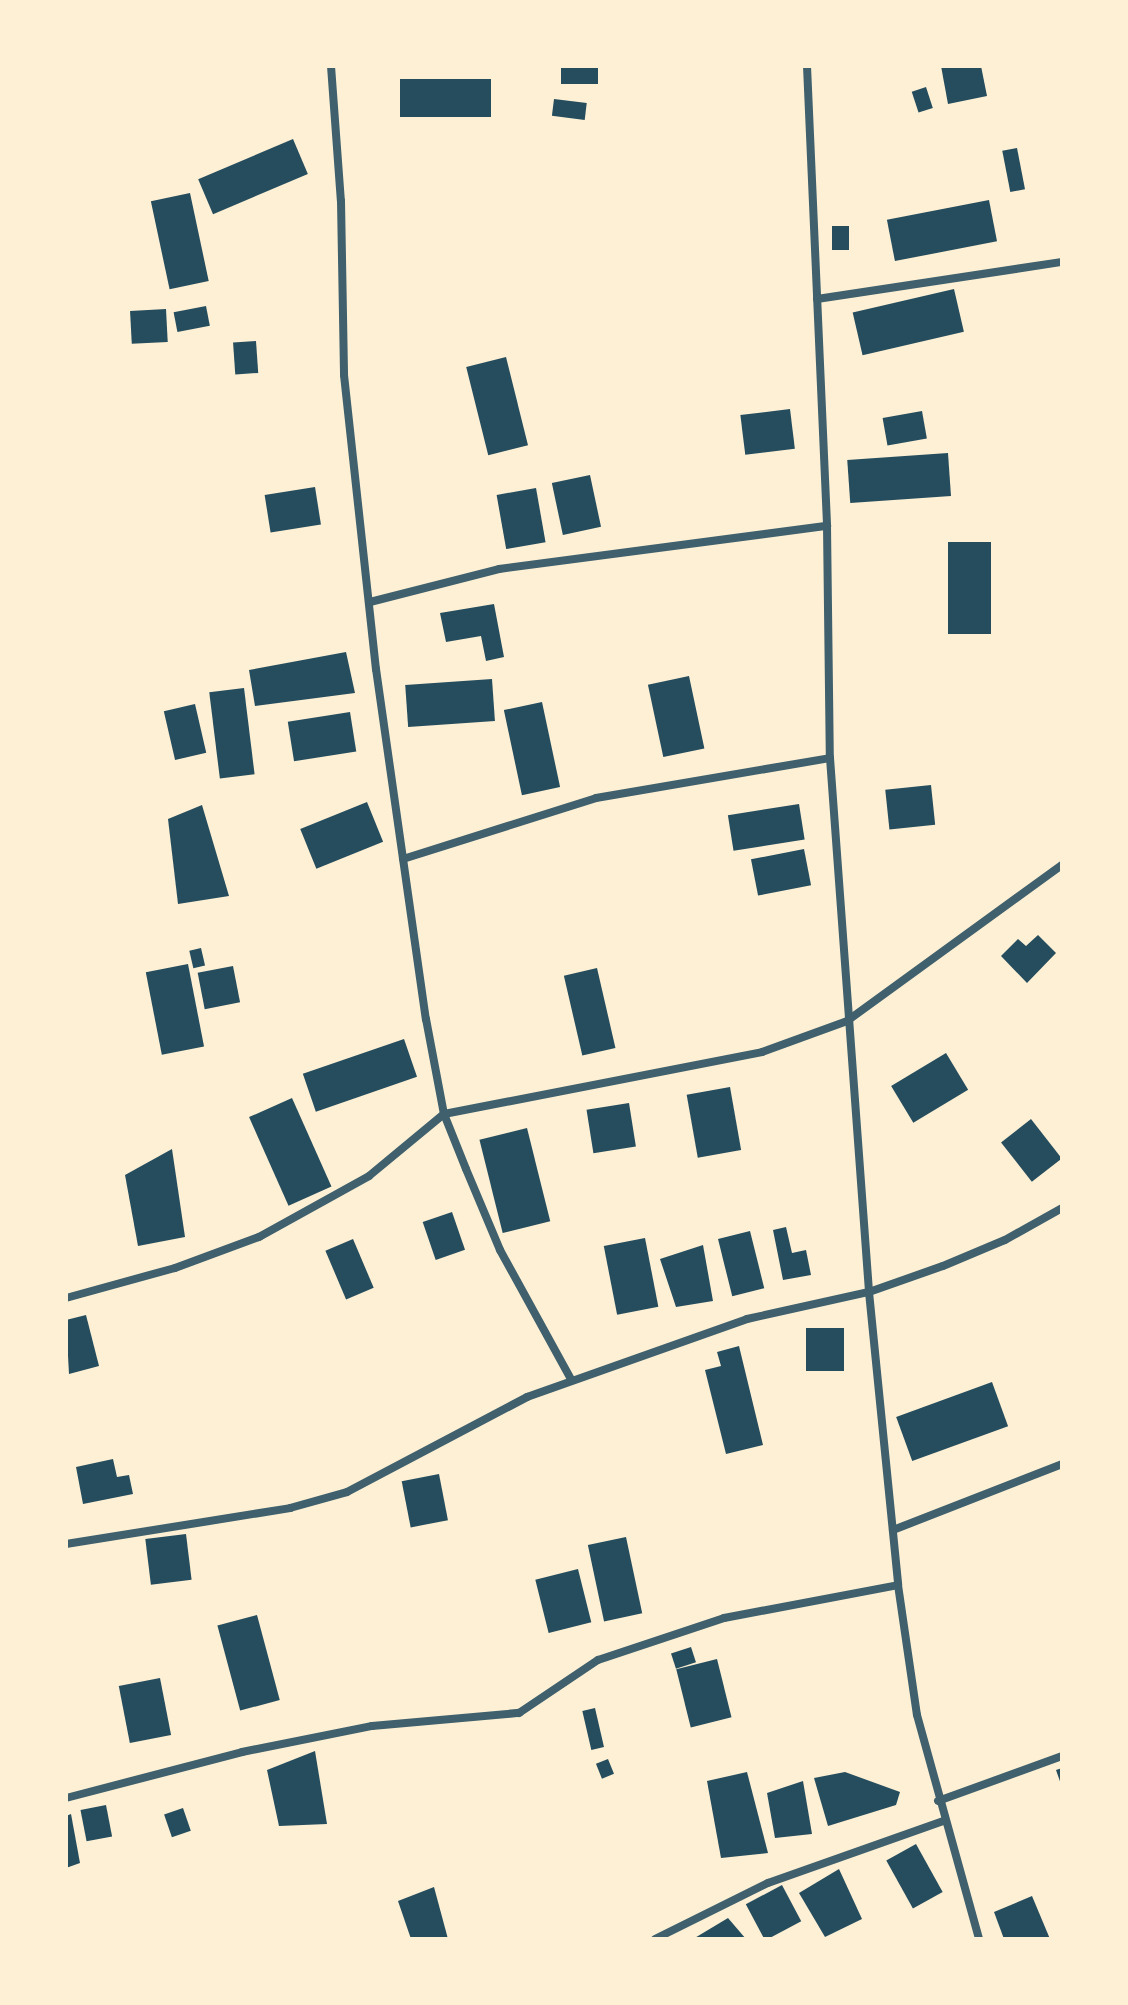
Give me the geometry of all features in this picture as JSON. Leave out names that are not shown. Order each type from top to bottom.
[{"type":"street","points":[[331,66],[344,375],[403,859],[444,1114],[500,1250],[572,1381]]},
{"type":"street","points":[[807,66],[827,526],[830,758],[869,1292],[898,1585],[917,1715],[943,1821],[979,1939]]},
{"type":"street","points":[[817,299],[1062,262]]},
{"type":"street","points":[[370,602],[499,569],[827,526]]},
{"type":"street","points":[[403,859],[596,798],[830,758]]},
{"type":"street","points":[[66,1298],[175,1268],[259,1237],[369,1176],[444,1114],[762,1052],[847,1021],[1062,865]]},
{"type":"street","points":[[66,1544],[290,1508],[347,1492],[527,1397],[747,1319],[869,1292],[1005,1240],[1062,1208]]},
{"type":"street","points":[[893,1530],[1062,1464]]},
{"type":"street","points":[[66,1798],[242,1752],[372,1726],[519,1713],[598,1660],[724,1618],[898,1585]]},
{"type":"street","points":[[938,1801],[1062,1756]]},
{"type":"street","points":[[655,1939],[768,1883],[943,1821]]},
{"type":"building","points":[[561,66],[598,66],[598,84],[561,84]]},
{"type":"building","points":[[941,66],[981,66],[987,96],[948,104]]},
{"type":"building","points":[[400,79],[491,79],[491,117],[400,117]]},
{"type":"building","points":[[926,87],[933,108],[919,113],[912,92]]},
{"type":"building","points":[[554,99],[587,103],[585,120],[552,116]]},
{"type":"building","points":[[293,139],[308,174],[213,214],[198,179]]},
{"type":"building","points":[[1017,148],[1025,189],[1010,192],[1002,151]]},
{"type":"building","points":[[190,193],[209,281],[170,289],[151,201]]},
{"type":"building","points":[[989,200],[997,241],[895,261],[887,220]]},
{"type":"building","points":[[832,226],[849,226],[849,250],[832,250]]},
{"type":"building","points":[[954,289],[964,332],[863,355],[853,312]]},
{"type":"building","points":[[206,306],[210,326],[177,332],[174,312]]},
{"type":"building","points":[[166,309],[168,342],[132,344],[130,311]]},
{"type":"building","points":[[256,341],[258,373],[235,375],[233,343]]},
{"type":"building","points":[[506,357],[528,445],[488,455],[466,367]]},
{"type":"building","points":[[790,409],[795,449],[745,455],[740,415]]},
{"type":"building","points":[[922,411],[927,439],[887,446],[883,418]]},
{"type":"building","points":[[948,453],[951,496],[850,503],[847,460]]},
{"type":"building","points":[[590,475],[601,527],[563,535],[552,483]]},
{"type":"building","points":[[315,487],[321,525],[271,533],[265,495]]},
{"type":"building","points":[[536,488],[546,542],[506,549],[497,495]]},
{"type":"building","points":[[948,542],[991,542],[991,634],[948,634]]},
{"type":"building","points":[[494,604],[504,657],[486,661],[481,636],[446,642],[440,613]]},
{"type":"building","points":[[346,652],[355,693],[255,706],[249,670]]},
{"type":"building","points":[[689,676],[704,748],[663,757],[648,685]]},
{"type":"building","points":[[492,679],[495,721],[408,727],[405,685]]},
{"type":"building","points":[[244,688],[255,774],[220,779],[209,692]]},
{"type":"building","points":[[542,702],[560,787],[522,795],[504,710]]},
{"type":"building","points":[[195,704],[206,753],[175,760],[164,711]]},
{"type":"building","points":[[350,712],[356,752],[294,761],[288,722]]},
{"type":"building","points":[[931,785],[935,825],[889,830],[885,790]]},
{"type":"building","points":[[367,802],[383,842],[316,869],[300,829]]},
{"type":"building","points":[[799,804],[805,840],[734,851],[728,815]]},
{"type":"building","points":[[202,805],[229,896],[178,904],[168,819]]},
{"type":"building","points":[[804,849],[811,885],[758,896],[751,859]]},
{"type":"building","points":[[1038,935],[1056,953],[1027,983],[1001,956],[1018,939],[1026,946]]},
{"type":"building","points":[[201,948],[205,966],[193,968],[189,951]]},
{"type":"building","points":[[188,964],[204,1046],[162,1055],[146,972]]},
{"type":"building","points":[[233,966],[240,1002],[205,1009],[198,973]]},
{"type":"building","points":[[597,968],[615,1048],[582,1056],[564,976]]},
{"type":"building","points":[[404,1039],[417,1077],[316,1112],[303,1074]]},
{"type":"building","points":[[946,1053],[968,1090],[913,1123],[891,1086]]},
{"type":"building","points":[[730,1087],[741,1150],[698,1158],[687,1095]]},
{"type":"building","points":[[292,1098],[331,1187],[289,1206],[249,1117]]},
{"type":"building","points":[[629,1103],[636,1146],[593,1153],[587,1110]]},
{"type":"building","points":[[1031,1119],[1062,1158],[1032,1182],[1001,1142]]},
{"type":"building","points":[[527,1128],[550,1221],[503,1233],[479,1140]]},
{"type":"building","points":[[172,1149],[185,1237],[138,1246],[125,1175]]},
{"type":"building","points":[[452,1212],[465,1250],[436,1260],[423,1222]]},
{"type":"building","points":[[786,1227],[792,1253],[806,1250],[811,1275],[783,1280],[773,1230]]},
{"type":"building","points":[[750,1231],[764,1288],[732,1296],[718,1239]]},
{"type":"building","points":[[645,1238],[658,1307],[617,1315],[604,1246]]},
{"type":"building","points":[[353,1239],[374,1288],[346,1300],[325,1251]]},
{"type":"building","points":[[703,1245],[713,1301],[676,1307],[660,1259]]},
{"type":"building","points":[[86,1315],[99,1366],[69,1374],[66,1320]]},
{"type":"building","points":[[806,1328],[844,1328],[844,1371],[806,1371]]},
{"type":"building","points":[[739,1346],[763,1445],[726,1454],[705,1370],[721,1366],[717,1352]]},
{"type":"building","points":[[992,1382],[1008,1426],[912,1461],[896,1417]]},
{"type":"building","points":[[113,1459],[117,1477],[129,1475],[133,1494],[83,1504],[76,1467]]},
{"type":"building","points":[[439,1474],[448,1520],[411,1527],[402,1481]]},
{"type":"building","points":[[186,1534],[192,1580],[151,1585],[145,1539]]},
{"type":"building","points":[[626,1537],[642,1613],[604,1621],[588,1545]]},
{"type":"building","points":[[578,1569],[591,1622],[549,1633],[535,1580]]},
{"type":"building","points":[[257,1615],[280,1700],[240,1711],[217,1626]]},
{"type":"building","points":[[691,1647],[696,1662],[676,1669],[671,1653]]},
{"type":"building","points":[[717,1659],[732,1717],[691,1727],[676,1669]]},
{"type":"building","points":[[160,1678],[171,1735],[130,1743],[119,1686]]},
{"type":"building","points":[[595,1708],[604,1747],[591,1750],[582,1711]]},
{"type":"building","points":[[315,1751],[327,1824],[279,1826],[267,1770]]},
{"type":"building","points":[[608,1759],[614,1774],[602,1779],[596,1764]]},
{"type":"building","points":[[1062,1768],[1062,1787],[1056,1770]]},
{"type":"building","points":[[747,1772],[768,1853],[721,1858],[707,1781]]},
{"type":"building","points":[[845,1772],[900,1792],[896,1805],[828,1826],[814,1778]]},
{"type":"building","points":[[803,1781],[812,1834],[775,1838],[767,1793]]},
{"type":"building","points":[[106,1805],[112,1836],[87,1841],[80,1810]]},
{"type":"building","points":[[183,1808],[191,1831],[172,1837],[164,1815]]},
{"type":"building","points":[[71,1814],[80,1863],[66,1868],[66,1816]]},
{"type":"building","points":[[916,1844],[943,1892],[913,1909],[886,1860]]},
{"type":"building","points":[[839,1869],[862,1919],[825,1937],[799,1893]]},
{"type":"building","points":[[782,1885],[801,1921],[764,1939],[746,1904]]},
{"type":"building","points":[[434,1887],[448,1939],[411,1939],[398,1901]]},
{"type":"building","points":[[1032,1896],[1050,1939],[1004,1939],[994,1912]]},
{"type":"building","points":[[728,1918],[746,1939],[693,1939]]}]
